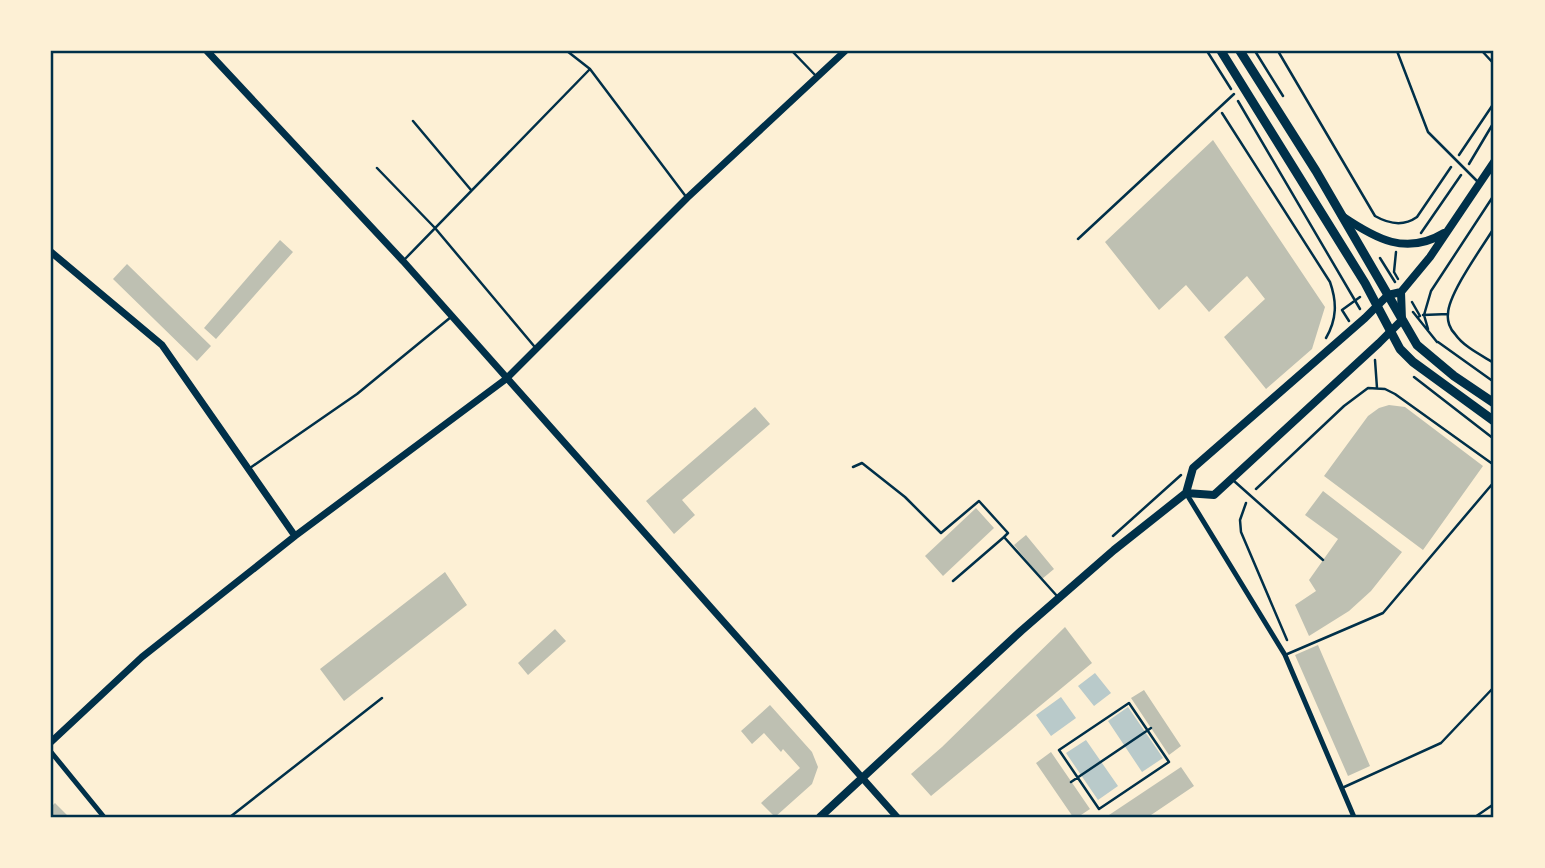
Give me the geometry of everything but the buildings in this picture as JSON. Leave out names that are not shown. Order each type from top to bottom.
[{"type":"main road","points":[[1221,51],[1377,305],[1400,349],[1413,362],[1494,421]]},
{"type":"main road","points":[[1240,51],[1341,215],[1416,345],[1454,376],[1494,402]]},
{"type":"main road","points":[[1186,493],[1214,495],[1402,320],[1401,292],[1494,162]]},
{"type":"main road","points":[[1341,215],[1383,240],[1428,243],[1447,231]]},
{"type":"main road","points":[[820,817],[1114,550],[1186,493],[1193,468],[1388,295],[1401,292]]},
{"type":"street","points":[[207,51],[403,261],[897,817]]},
{"type":"street","points":[[51,742],[142,657],[295,536],[506,379],[687,198],[845,51]]},
{"type":"street","points":[[51,252],[162,345],[295,536]]},
{"type":"street","points":[[1186,493],[1285,655],[1354,817]]},
{"type":"street","points":[[51,752],[104,817]]},
{"type":"lane","points":[[568,51],[590,69],[687,198]]},
{"type":"lane","points":[[792,51],[817,77]]},
{"type":"lane","points":[[1397,51],[1428,132],[1480,183]]},
{"type":"lane","points":[[1482,51],[1494,64]]},
{"type":"lane","points":[[403,261],[590,69]]},
{"type":"lane","points":[[1078,239],[1234,94]]},
{"type":"lane","points":[[414,121],[471,190]]},
{"type":"lane","points":[[377,168],[435,228],[537,349]]},
{"type":"lane","points":[[247,470],[357,394],[451,317]]},
{"type":"lane","points":[[853,467],[862,463],[905,497],[941,533],[979,501],[1008,533],[953,581]]},
{"type":"lane","points":[[1231,479],[1323,560]]},
{"type":"lane","points":[[1285,655],[1383,613],[1494,482]]},
{"type":"lane","points":[[1004,537],[1059,599]]},
{"type":"lane","points":[[1342,788],[1441,743],[1494,687]]},
{"type":"lane","points":[[230,817],[383,698]]},
{"type":"lane","points":[[1475,817],[1494,804]]},
{"type":"path","points":[[1207,51],[1365,318]]},
{"type":"path","points":[[1278,51],[1375,216],[1391,223],[1409,222],[1417,217],[1494,103]]},
{"type":"path","points":[[1219,107],[1330,282],[1336,309],[1334,324],[1322,343]]},
{"type":"path","points":[[1413,244],[1466,169],[1494,122]]},
{"type":"path","points":[[1437,342],[1425,325],[1422,315],[1432,291],[1494,195]]},
{"type":"path","points":[[1494,228],[1461,282],[1451,301],[1448,314],[1454,334],[1494,363]]},
{"type":"path","points":[[1401,292],[1418,320],[1437,342],[1494,382]]},
{"type":"path","points":[[1336,309],[1342,310]]},
{"type":"path","points":[[1422,315],[1448,314]]},
{"type":"path","points":[[1375,360],[1377,388]]},
{"type":"path","points":[[1292,652],[1241,532],[1240,520],[1250,496],[1344,406],[1368,388],[1395,394],[1494,465]]},
{"type":"path","points":[[1110,539],[1188,468]]},
{"type":"path","points":[[1129,702],[1169,762],[1099,809],[1078,777],[1059,750],[1129,702]]},
{"type":"path","points":[[1071,782],[1149,729]]},
{"type":"shaded area","points":[[1095,673],[1111,693],[1094,706],[1078,686]]},
{"type":"shaded area","points":[[1061,697],[1076,718],[1051,736],[1036,715]]},
{"type":"shaded area","points":[[1128,707],[1163,758],[1142,772],[1108,721]]},
{"type":"shaded area","points":[[1086,740],[1118,786],[1098,800],[1066,753]]}]
